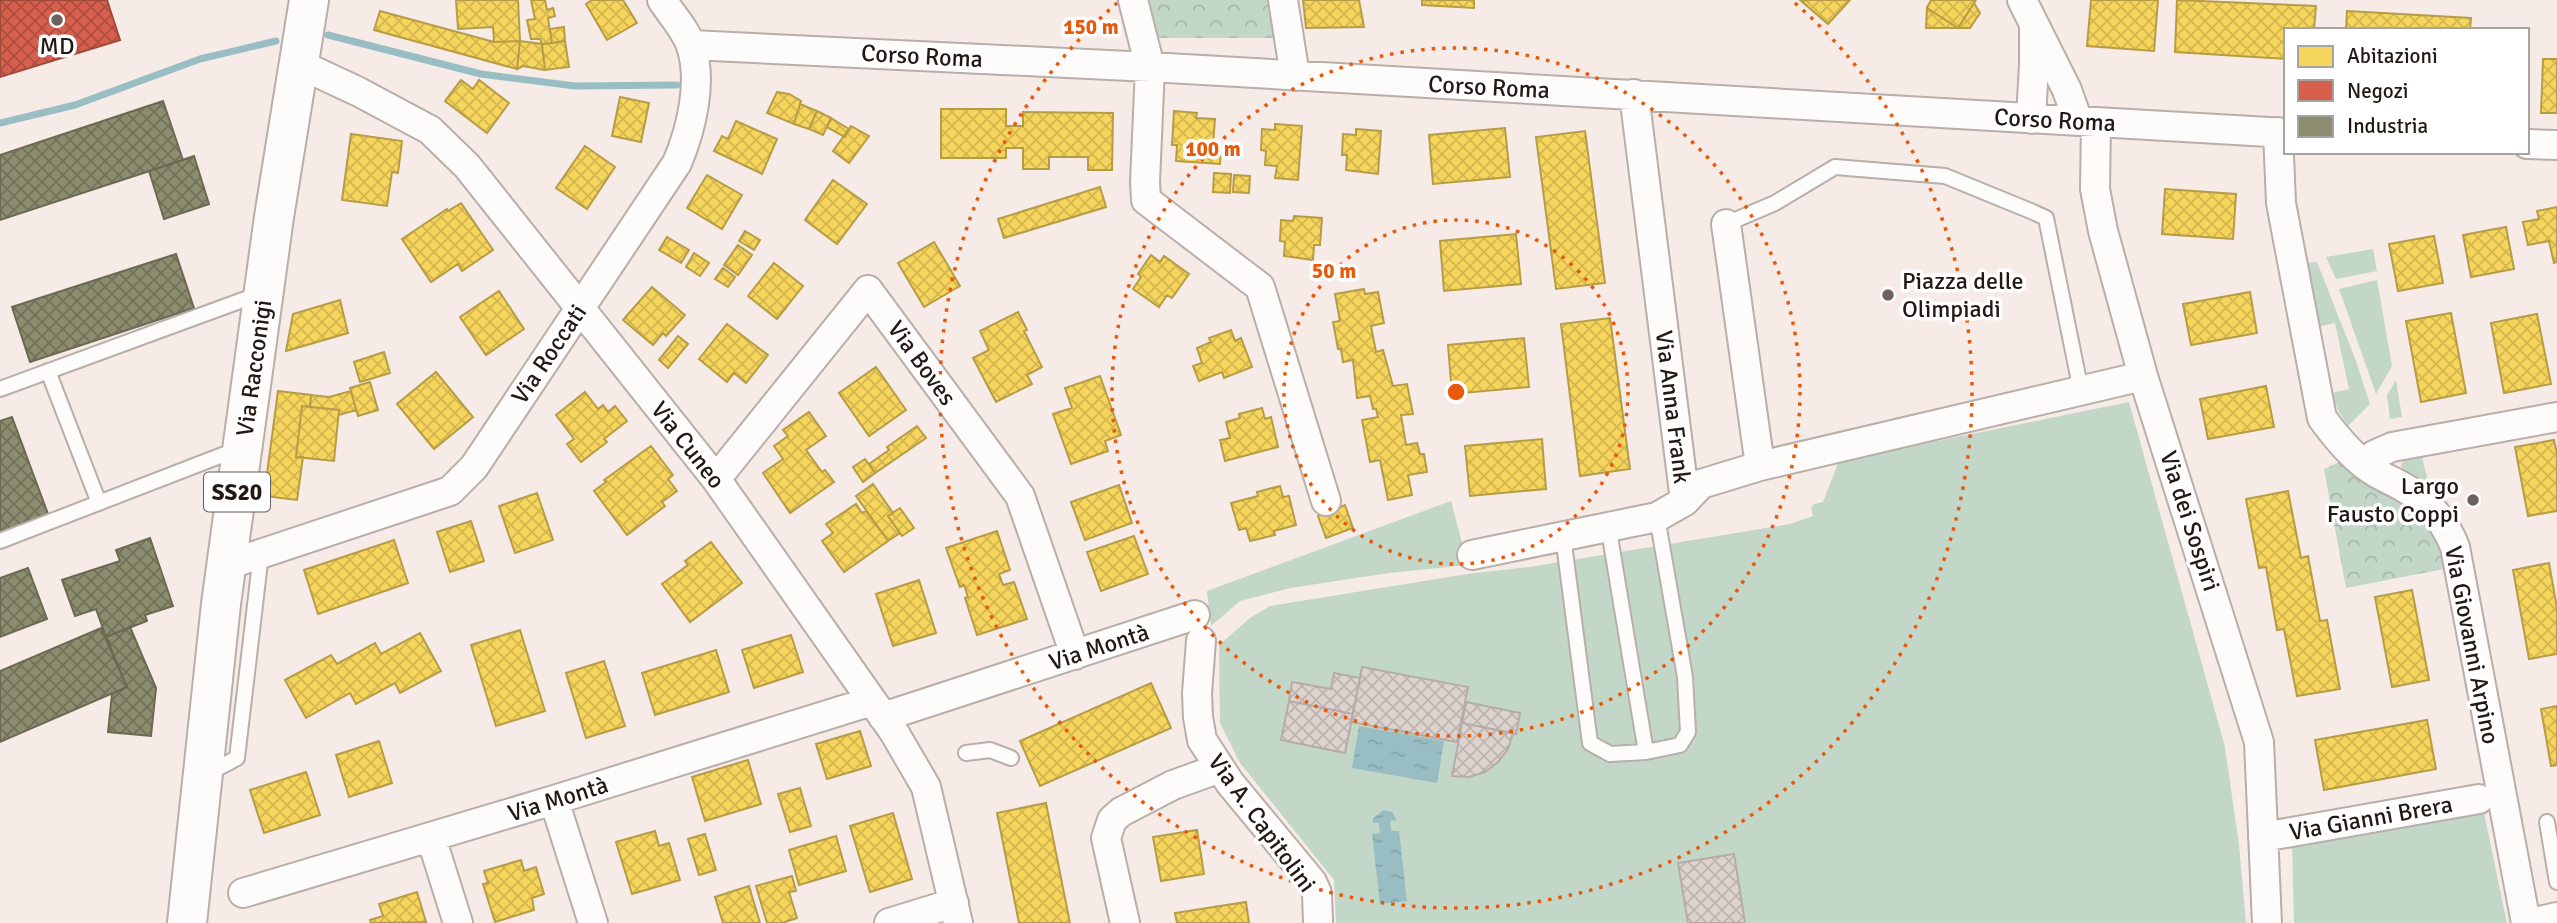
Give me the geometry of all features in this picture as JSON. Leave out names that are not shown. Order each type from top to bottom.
[{"type":"main road","name":"Via Racconigi","points":[[187,923],[203,776],[244,559],[243,447],[304,8]]},
{"type":"street","name":"Via Roccati","points":[[244,559],[450,491],[474,467],[677,163],[689,134],[695,77],[691,45],[662,0]]},
{"type":"street","points":[[1133,0],[1150,68],[1146,200],[1260,287],[1326,501]]},
{"type":"street","points":[[1283,0],[1295,76]]},
{"type":"street","name":"Via dei Sospiri","points":[[2028,11],[2035,64],[2031,119]]},
{"type":"street","name":"Via dei Sospiri","points":[[2028,11],[2067,90],[2087,122],[2099,210],[2143,376],[2259,742],[2267,923]]},
{"type":"street","name":"Corso Roma","points":[[691,45],[1634,94],[2282,133]]},
{"type":"street","name":"Via Cuneo","points":[[297,63],[430,130],[467,166],[716,479],[878,709],[926,788],[956,913]]},
{"type":"street","name":"Via Anna Frank","points":[[1472,555],[1657,517],[1685,501],[1634,94]]},
{"type":"street","name":"Via Giovanni Arpino","points":[[2282,133],[2281,204],[2322,418],[2343,446],[2365,465],[2407,489],[2430,506],[2448,528],[2455,547],[2528,923]]},
{"type":"street","points":[[2529,144],[2557,145]]},
{"type":"street","points":[[1726,224],[1760,466]]},
{"type":"street","name":"Via Boves","points":[[716,479],[868,290],[1020,496],[1075,655]]},
{"type":"street","points":[[1685,501],[1700,484],[1760,466],[2143,376]]},
{"type":"street","points":[[2365,465],[2374,455],[2392,447],[2557,417]]},
{"type":"street","name":"Via Montà","points":[[243,893],[554,800],[878,709],[1075,655],[1198,628]]},
{"type":"street","name":"Via A. Capitolini","points":[[1198,628],[1197,694],[1202,740],[1220,768],[1312,882],[1317,893],[1318,923]]},
{"type":"street","points":[[1125,923],[1106,838],[1112,820],[1121,812],[1173,785],[1220,768]]},
{"type":"street","name":"Via Gianni Brera","points":[[2263,838],[2479,799]]},
{"type":"street","points":[[554,800],[593,923]]},
{"type":"street","points":[[431,837],[458,923]]},
{"type":"street","points":[[889,923],[956,913]]},
{"type":"street","points":[[2528,923],[2557,917]]},
{"type":"lane","points":[[1726,224],[1775,204],[1835,167],[1945,176],[2046,218],[2081,391]]},
{"type":"lane","points":[[0,389],[264,292]]},
{"type":"lane","points":[[48,371],[99,503]]},
{"type":"lane","points":[[0,541],[243,447]]},
{"type":"lane","points":[[1563,536],[1590,743],[1610,754],[1646,752],[1680,745],[1688,732],[1685,677],[1657,517]]},
{"type":"lane","points":[[1608,525],[1646,752]]},
{"type":"lane","points":[[966,753],[990,750],[1011,758]]},
{"type":"lane","points":[[2547,822],[2557,881]]},
{"type":"green space","points":[[1147,0],[1275,0],[1280,38],[1157,38]]},
{"type":"green space","points":[[2373,249],[2377,271],[2336,279],[2326,257]]},
{"type":"green space","points":[[2317,262],[2370,404],[2348,426],[2332,393],[2349,389],[2335,323],[2317,327],[2305,263]]},
{"type":"green space","points":[[2377,280],[2392,366],[2376,394],[2339,289]]},
{"type":"green space","points":[[2396,380],[2402,417],[2390,419],[2387,395]]},
{"type":"green space","points":[[2129,402],[2225,747],[2239,845],[2246,923],[1336,923],[1334,880],[1240,763],[1220,723],[1219,645],[1250,618],[1270,606],[1790,524],[1813,516],[1811,508],[1814,504],[1823,502],[1839,461]]},
{"type":"green space","points":[[2420,450],[2429,485],[2404,472],[2401,465],[2408,454]]},
{"type":"green space","points":[[2342,461],[2402,499],[2434,529],[2449,568],[2346,588],[2324,469]]},
{"type":"green space","points":[[1451,501],[1468,565],[1389,573],[1290,588],[1240,601],[1211,626],[1207,591]]},
{"type":"green space","points":[[2483,808],[2507,923],[2294,923],[2292,844]]},
{"type":"water","points":[[1359,726],[1444,741],[1437,783],[1352,768]]},
{"type":"water","points":[[1384,810],[1392,812],[1397,820],[1390,821],[1391,831],[1399,831],[1407,901],[1380,904],[1372,834],[1380,833],[1379,823],[1373,823],[1373,818]]},
{"type":"building: Abitazioni","points":[[456,0],[518,0],[520,41],[494,42],[493,27],[458,29]]},
{"type":"building: Abitazioni","points":[[531,0],[545,0],[547,10],[553,8],[555,16],[548,18],[552,43],[542,44],[540,39],[531,39],[527,20],[535,19]]},
{"type":"building: Abitazioni","points":[[592,0],[623,0],[637,23],[607,40],[586,4]]},
{"type":"building: Abitazioni","points":[[1303,0],[1359,0],[1364,27],[1306,28]]},
{"type":"building: Abitazioni","points":[[1422,0],[1474,0],[1474,8],[1422,5]]},
{"type":"building: Abitazioni","points":[[1800,0],[1850,0],[1828,24]]},
{"type":"building: Abitazioni","points":[[1931,0],[1976,0],[1958,28],[1927,8]]},
{"type":"building: Abitazioni","points":[[2091,0],[2158,0],[2154,51],[2087,46]]},
{"type":"building: Abitazioni","points":[[2177,0],[2316,6],[2314,28],[2284,28],[2284,59],[2175,52]]},
{"type":"building: Abitazioni","points":[[1974,3],[1980,13],[1970,28],[1958,28]]},
{"type":"building: Abitazioni","points":[[1927,8],[1958,28],[1926,28]]},
{"type":"building: Abitazioni","points":[[380,11],[494,42],[520,41],[517,69],[374,30]]},
{"type":"building: Abitazioni","points":[[2347,11],[2471,18],[2470,28],[2346,28]]},
{"type":"building: Abitazioni","points":[[564,27],[565,41],[552,43],[550,29]]},
{"type":"building: Abitazioni","points":[[520,41],[542,44],[545,70],[523,66],[517,69]]},
{"type":"building: Abitazioni","points":[[565,41],[569,67],[545,70],[542,44]]},
{"type":"building: Abitazioni","points":[[2543,59],[2557,59],[2557,113],[2541,113]]},
{"type":"building: Abitazioni","points":[[461,80],[473,89],[479,80],[509,103],[487,133],[445,101]]},
{"type":"building: Abitazioni","points":[[777,92],[789,94],[801,101],[794,124],[767,113]]},
{"type":"building: Abitazioni","points":[[620,97],[649,103],[641,142],[612,136]]},
{"type":"building: Abitazioni","points":[[800,104],[817,111],[809,129],[794,124]]},
{"type":"building: Abitazioni","points":[[941,109],[1006,109],[1006,126],[1023,126],[1023,112],[1113,113],[1112,170],[1088,170],[1088,157],[1049,157],[1049,169],[1023,169],[1023,148],[1006,148],[1006,158],[941,158]]},
{"type":"building: Abitazioni","points":[[817,111],[831,118],[823,135],[809,129]]},
{"type":"building: Abitazioni","points":[[1174,111],[1197,113],[1196,118],[1215,119],[1213,145],[1221,146],[1220,164],[1176,161],[1177,145],[1172,145]]},
{"type":"building: Abitazioni","points":[[831,118],[849,129],[845,137],[827,127]]},
{"type":"building: Abitazioni","points":[[736,121],[777,139],[762,174],[714,151],[722,136],[728,139]]},
{"type":"building: Abitazioni","points":[[1275,124],[1302,126],[1298,180],[1275,178],[1277,166],[1265,165],[1266,151],[1261,150],[1262,129],[1275,130]]},
{"type":"building: Abitazioni","points":[[851,126],[869,136],[849,163],[833,151]]},
{"type":"building: Abitazioni","points":[[1505,128],[1510,177],[1433,184],[1429,135]]},
{"type":"building: Abitazioni","points":[[1356,129],[1381,131],[1378,174],[1346,170],[1347,155],[1342,155],[1343,134],[1356,135]]},
{"type":"building: Abitazioni","points":[[1585,131],[1605,283],[1556,289],[1536,137]]},
{"type":"building: Abitazioni","points":[[351,134],[402,141],[398,173],[392,172],[387,206],[342,200]]},
{"type":"building: Abitazioni","points":[[585,146],[615,167],[587,209],[556,188]]},
{"type":"building: Abitazioni","points":[[1214,173],[1231,174],[1230,193],[1213,192]]},
{"type":"building: Abitazioni","points":[[707,175],[742,195],[722,229],[687,208]]},
{"type":"building: Abitazioni","points":[[1234,175],[1250,176],[1249,193],[1233,192]]},
{"type":"building: Abitazioni","points":[[833,180],[867,204],[837,244],[805,220]]},
{"type":"building: Abitazioni","points":[[1100,187],[1106,207],[1004,238],[998,219]]},
{"type":"building: Abitazioni","points":[[2165,189],[2236,194],[2233,239],[2162,234]]},
{"type":"building: Abitazioni","points":[[461,203],[493,250],[462,271],[458,264],[431,282],[402,239],[447,209],[448,211]]},
{"type":"building: Abitazioni","points":[[2557,207],[2557,262],[2554,263],[2549,241],[2528,245],[2523,222],[2539,219],[2537,211]]},
{"type":"building: Abitazioni","points":[[1294,216],[1322,218],[1320,245],[1314,245],[1313,260],[1284,256],[1285,242],[1280,241],[1281,220],[1293,221]]},
{"type":"building: Abitazioni","points":[[2506,227],[2514,269],[2471,277],[2463,235]]},
{"type":"building: Abitazioni","points":[[745,231],[760,240],[754,250],[739,241]]},
{"type":"building: Abitazioni","points":[[1516,234],[1521,284],[1444,291],[1440,241]]},
{"type":"building: Abitazioni","points":[[2434,236],[2443,283],[2398,291],[2389,244]]},
{"type":"building: Abitazioni","points":[[667,237],[689,250],[681,263],[659,250]]},
{"type":"building: Abitazioni","points":[[934,242],[960,286],[924,307],[898,263]]},
{"type":"building: Abitazioni","points":[[738,245],[752,255],[738,275],[724,265]]},
{"type":"building: Abitazioni","points":[[694,253],[709,263],[700,276],[686,267]]},
{"type":"building: Abitazioni","points":[[1151,255],[1160,262],[1164,256],[1189,274],[1172,298],[1167,295],[1159,307],[1133,289],[1141,277],[1138,274]]},
{"type":"building: Abitazioni","points":[[774,263],[803,286],[777,319],[748,296]]},
{"type":"building: Abitazioni","points":[[723,268],[735,277],[728,287],[715,279]]},
{"type":"building: Abitazioni","points":[[652,287],[685,315],[666,336],[663,333],[653,345],[623,320]]},
{"type":"building: Abitazioni","points":[[1364,289],[1365,294],[1378,292],[1384,323],[1371,326],[1376,352],[1383,350],[1393,386],[1407,384],[1413,414],[1401,415],[1406,445],[1417,443],[1420,454],[1424,454],[1427,472],[1408,475],[1412,495],[1388,500],[1380,460],[1370,462],[1362,420],[1378,417],[1376,409],[1373,409],[1370,396],[1357,398],[1353,360],[1343,362],[1333,322],[1340,321],[1335,294]]},
{"type":"building: Abitazioni","points":[[499,291],[524,329],[486,355],[460,317]]},
{"type":"building: Abitazioni","points":[[2250,292],[2257,333],[2191,345],[2183,304]]},
{"type":"building: Abitazioni","points":[[340,300],[348,333],[286,351],[293,314]]},
{"type":"building: Abitazioni","points":[[1018,312],[1042,367],[1027,375],[1032,384],[996,402],[973,358],[989,350],[980,331]]},
{"type":"building: Abitazioni","points":[[2451,313],[2466,393],[2421,402],[2406,321]]},
{"type":"building: Abitazioni","points":[[2537,314],[2551,384],[2504,393],[2491,323]]},
{"type":"building: Abitazioni","points":[[1610,318],[1630,469],[1580,476],[1561,324]]},
{"type":"building: Abitazioni","points":[[727,324],[768,355],[746,383],[734,373],[727,382],[699,359]]},
{"type":"building: Abitazioni","points":[[1231,330],[1235,341],[1241,338],[1252,367],[1224,378],[1222,372],[1199,381],[1193,366],[1202,363],[1197,348],[1211,342],[1209,338]]},
{"type":"building: Abitazioni","points":[[678,336],[688,344],[668,368],[659,360]]},
{"type":"building: Abitazioni","points":[[1524,338],[1529,387],[1452,394],[1448,345]]},
{"type":"building: Abitazioni","points":[[384,352],[390,373],[360,382],[354,362]]},
{"type":"building: Abitazioni","points":[[876,367],[906,410],[869,436],[839,393]]},
{"type":"building: Abitazioni","points":[[436,372],[473,417],[434,449],[397,404]]},
{"type":"building: Abitazioni","points":[[1100,376],[1121,435],[1105,441],[1108,451],[1071,464],[1053,414],[1072,408],[1065,388]]},
{"type":"building: Abitazioni","points":[[370,382],[378,410],[358,416],[350,388]]},
{"type":"building: Abitazioni","points":[[2266,386],[2274,427],[2208,439],[2200,399]]},
{"type":"building: Abitazioni","points":[[278,391],[311,395],[310,407],[302,406],[296,457],[303,457],[297,500],[264,496]]},
{"type":"building: Abitazioni","points":[[351,391],[356,410],[339,415],[339,410],[310,407],[311,395],[329,397]]},
{"type":"building: Abitazioni","points":[[585,392],[598,409],[603,405],[608,412],[615,406],[627,421],[604,439],[607,442],[581,462],[567,444],[574,439],[556,415]]},
{"type":"building: Abitazioni","points":[[302,406],[339,410],[334,461],[296,457]]},
{"type":"building: Abitazioni","points":[[1262,408],[1265,419],[1271,417],[1278,447],[1225,461],[1220,440],[1230,438],[1226,422],[1240,418],[1239,414]]},
{"type":"building: Abitazioni","points":[[809,412],[826,436],[806,450],[822,472],[825,470],[834,482],[790,513],[763,473],[783,459],[774,446],[788,436],[783,430]]},
{"type":"building: Abitazioni","points":[[917,426],[926,438],[875,473],[869,464],[889,450],[887,447]]},
{"type":"building: Abitazioni","points":[[1542,439],[1546,489],[1470,496],[1465,446]]},
{"type":"building: Abitazioni","points":[[2554,440],[2557,454],[2557,511],[2528,516],[2515,447]]},
{"type":"building: Abitazioni","points":[[651,446],[673,475],[668,479],[677,491],[662,502],[665,506],[627,535],[594,491],[606,482],[604,480]]},
{"type":"building: Abitazioni","points":[[865,459],[875,473],[863,482],[853,467]]},
{"type":"building: Abitazioni","points":[[873,484],[893,513],[888,516],[900,533],[888,541],[856,496]]},
{"type":"building: Abitazioni","points":[[1119,485],[1132,523],[1085,540],[1071,502]]},
{"type":"building: Abitazioni","points":[[1280,486],[1283,497],[1289,496],[1296,525],[1274,531],[1275,535],[1250,541],[1246,528],[1239,530],[1231,503],[1258,496],[1257,492]]},
{"type":"building: Abitazioni","points":[[2288,491],[2301,558],[2308,556],[2320,621],[2327,620],[2340,689],[2297,696],[2284,629],[2277,630],[2266,567],[2259,568],[2246,499]]},
{"type":"building: Abitazioni","points":[[537,493],[553,540],[515,553],[499,506]]},
{"type":"building: Abitazioni","points":[[856,504],[862,513],[866,511],[888,541],[844,572],[822,541],[833,533],[826,524]]},
{"type":"building: Abitazioni","points":[[1345,505],[1353,528],[1326,538],[1318,516]]},
{"type":"building: Abitazioni","points":[[900,508],[914,528],[902,536],[888,516]]},
{"type":"building: Abitazioni","points":[[471,521],[484,561],[450,572],[437,532]]},
{"type":"building: Abitazioni","points":[[997,531],[1010,570],[999,574],[1003,585],[1014,582],[1027,619],[977,635],[965,598],[968,597],[964,585],[960,587],[946,548]]},
{"type":"building: Abitazioni","points":[[1134,536],[1148,574],[1101,591],[1087,552]]},
{"type":"building: Abitazioni","points":[[394,540],[408,583],[318,614],[304,570]]},
{"type":"building: Abitazioni","points":[[711,542],[742,583],[690,622],[662,584],[688,565],[685,561]]},
{"type":"building: Abitazioni","points":[[2549,563],[2557,608],[2557,654],[2529,659],[2513,570]]},
{"type":"building: Abitazioni","points":[[919,580],[936,633],[893,646],[876,594]]},
{"type":"building: Abitazioni","points":[[2412,590],[2429,680],[2392,687],[2375,597]]},
{"type":"building: Abitazioni","points":[[520,630],[545,711],[496,726],[471,645]]},
{"type":"building: Abitazioni","points":[[420,633],[441,671],[400,693],[395,683],[356,704],[350,693],[306,718],[285,680],[331,655],[337,664],[375,643],[381,654]]},
{"type":"building: Abitazioni","points":[[791,635],[803,672],[754,688],[742,650]]},
{"type":"building: Abitazioni","points":[[716,650],[729,692],[655,715],[642,673]]},
{"type":"building: Abitazioni","points":[[604,661],[625,726],[586,738],[566,673]]},
{"type":"building: Abitazioni","points":[[1151,683],[1171,728],[1040,786],[1020,741]]},
{"type":"building: Abitazioni","points":[[2557,706],[2557,765],[2551,766],[2541,709]]},
{"type":"building: Abitazioni","points":[[2427,720],[2436,769],[2324,790],[2315,740]]},
{"type":"building: Abitazioni","points":[[860,731],[871,766],[827,779],[816,744]]},
{"type":"building: Abitazioni","points":[[379,741],[392,783],[349,797],[336,755]]},
{"type":"building: Abitazioni","points":[[748,760],[761,804],[705,821],[692,777]]},
{"type":"building: Abitazioni","points":[[306,772],[320,815],[264,833],[250,790]]},
{"type":"building: Abitazioni","points":[[800,788],[811,826],[790,832],[778,794]]},
{"type":"building: Abitazioni","points":[[1046,803],[1070,923],[1019,923],[997,813]]},
{"type":"building: Abitazioni","points":[[893,813],[912,879],[870,892],[850,826]]},
{"type":"building: Abitazioni","points":[[1197,830],[1204,874],[1161,881],[1153,837]]},
{"type":"building: Abitazioni","points":[[655,831],[659,846],[669,843],[680,880],[632,894],[616,842]]},
{"type":"building: Abitazioni","points":[[705,834],[716,870],[699,875],[688,839]]},
{"type":"building: Abitazioni","points":[[836,836],[846,871],[799,885],[789,850]]},
{"type":"building: Abitazioni","points":[[521,860],[524,871],[536,867],[544,894],[532,898],[534,910],[495,922],[483,884],[488,883],[484,871]]},
{"type":"building: Abitazioni","points":[[792,876],[796,891],[789,892],[797,918],[782,923],[767,923],[756,886]]},
{"type":"building: Abitazioni","points":[[749,886],[760,923],[723,923],[715,897]]},
{"type":"building: Abitazioni","points":[[417,892],[426,922],[371,923],[370,920],[383,916],[379,904]]},
{"type":"building: Abitazioni","points":[[1246,902],[1249,923],[1177,923],[1175,913]]},
{"type":"building: Negozi","name":"MD","points":[[0,0],[107,0],[120,40],[0,77]]},
{"type":"building: Industria","points":[[163,101],[183,160],[0,220],[0,155]]},
{"type":"building: Industria","points":[[194,156],[209,204],[164,219],[149,171]]},
{"type":"building: Industria","points":[[176,254],[194,308],[30,362],[12,307]]},
{"type":"building: Industria","points":[[12,417],[48,514],[0,532],[0,421]]},
{"type":"building: Industria","points":[[150,538],[173,606],[145,615],[147,621],[106,637],[96,609],[75,616],[62,580],[120,561],[116,550]]},
{"type":"building: Industria","points":[[28,568],[47,619],[0,637],[0,578]]},
{"type":"building: Industria","points":[[130,627],[156,688],[151,736],[108,732],[112,694],[127,687],[106,637]]},
{"type":"building: Industria","points":[[101,628],[127,687],[0,742],[0,671]]},
{"type":"building: Altro","points":[[1362,667],[1468,687],[1457,742],[1351,722]]},
{"type":"building: Altro","points":[[1334,673],[1360,678],[1353,714],[1289,701],[1292,682],[1331,689]]},
{"type":"building: Altro","points":[[1289,701],[1353,714],[1345,753],[1281,740]]},
{"type":"building: Altro","points":[[1466,702],[1520,713],[1516,734],[1462,723]]},
{"type":"building: Altro","points":[[1462,723],[1513,733],[1508,749],[1498,762],[1485,772],[1469,777],[1452,776]]},
{"type":"building: Altro","points":[[1734,854],[1745,923],[1688,923],[1678,863]]},
{"type":"waterway","points":[[328,35],[481,74],[575,86],[677,85]]},
{"type":"waterway","points":[[0,123],[75,105],[200,59],[276,41]]},
{"type":"place","name":"MD","points":[[57,20]]},
{"type":"place","name":"Piazza delle Olimpiadi","points":[[1888,295]]},
{"type":"place","name":"Largo Fausto Coppi","points":[[2473,500]]}]
